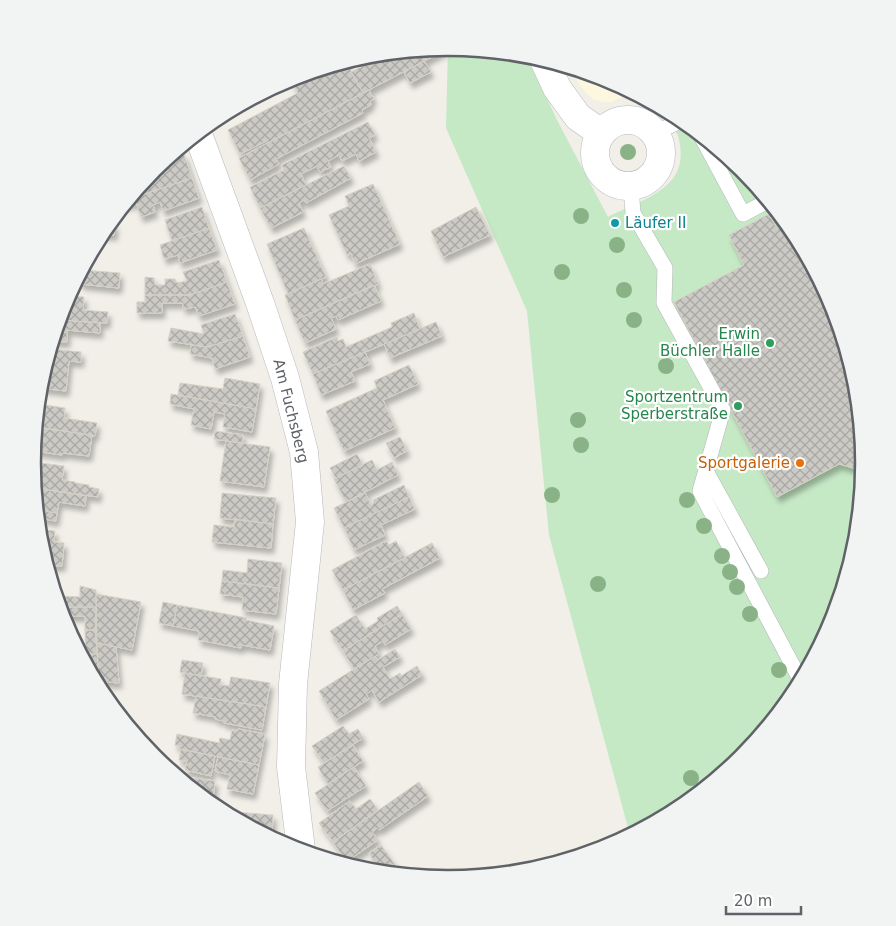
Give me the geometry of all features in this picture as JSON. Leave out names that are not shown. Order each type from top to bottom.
[{"type":"street","points":[[548,69],[557,88],[578,116],[601,133]]},
{"type":"street","points":[[621,120],[642,122],[655,133],[662,147],[662,159],[656,172],[648,181],[631,187],[620,186],[609,180],[599,170],[595,159],[596,144],[601,133],[610,125],[621,120]]},
{"type":"street","name":"Am Fuchsberg","points":[[200,140],[282,369],[304,452],[310,522],[294,684],[291,767],[300,842]]},
{"type":"lane","points":[[655,133],[673,124]]},
{"type":"lane","points":[[709,151],[743,214],[762,204]]},
{"type":"lane","points":[[631,187],[633,213],[665,268],[664,303],[723,410],[700,491],[797,672]]},
{"type":"lane","points":[[706,471],[761,572]]},
{"type":"shaded area","points":[[575,77],[624,96],[612,102],[602,102],[593,99]]},
{"type":"green space","points":[[448,56],[475,57],[532,65],[557,120],[608,217],[649,197],[672,180],[678,168],[681,154],[678,136],[671,123],[696,140],[736,175],[771,215],[813,283],[824,307],[841,358],[847,384],[854,436],[854,490],[847,542],[841,568],[824,619],[813,643],[786,689],[771,711],[736,751],[696,786],[628,828],[549,535],[527,311],[446,128]]},
{"type":"building","points":[[433,57],[363,93],[351,72],[369,64]]},
{"type":"building","points":[[424,61],[431,72],[410,83],[404,72]]},
{"type":"building","points":[[350,68],[363,93],[268,143],[266,141],[240,154],[228,130],[298,93],[295,86]]},
{"type":"building","points":[[369,90],[374,99],[370,101],[371,105],[362,110],[363,113],[276,159],[279,164],[250,180],[239,158]]},
{"type":"building","points":[[368,122],[375,135],[369,138],[376,152],[359,161],[356,154],[342,161],[339,155],[328,161],[331,167],[320,172],[317,166],[301,174],[306,185],[260,208],[250,187],[284,170],[282,165]]},
{"type":"building","points":[[183,154],[192,178],[142,195],[160,175]]},
{"type":"building","points":[[344,166],[351,178],[306,203],[304,200],[299,203],[303,212],[271,228],[260,208]]},
{"type":"building","points":[[192,178],[199,198],[163,211],[160,202],[153,205],[155,212],[141,217],[136,202],[142,195]]},
{"type":"building","points":[[373,184],[400,244],[355,264],[351,254],[347,255],[329,215],[349,206],[345,196]]},
{"type":"building","points":[[202,207],[209,228],[172,241],[165,220]]},
{"type":"building","points":[[476,207],[490,235],[443,257],[431,231]]},
{"type":"building","name":"Erwin Büchler Halle","points":[[769,214],[777,229],[780,228],[786,237],[813,283],[833,332],[847,384],[854,436],[855,469],[839,464],[777,497],[674,302],[744,265],[729,235]]},
{"type":"building","points":[[209,228],[217,250],[180,263],[178,255],[164,259],[160,245]]},
{"type":"building","points":[[304,228],[326,277],[288,294],[267,244]]},
{"type":"building","points":[[219,260],[227,282],[190,295],[145,295],[145,277],[154,278],[155,285],[165,285],[165,279],[175,279],[177,283],[187,281],[183,272]]},
{"type":"building","points":[[370,264],[378,284],[295,320],[285,295],[321,279],[323,284]]},
{"type":"building","points":[[90,271],[120,273],[119,288],[82,284]]},
{"type":"building","points":[[227,282],[235,304],[199,316],[195,307],[183,309],[183,303],[162,303],[162,313],[137,313],[137,302],[145,302],[145,295],[190,295]]},
{"type":"building","points":[[374,285],[381,301],[338,320],[336,316],[331,318],[336,329],[305,343],[295,320]]},
{"type":"building","points":[[77,297],[84,297],[83,310],[108,312],[107,323],[67,321]]},
{"type":"building","points":[[414,313],[420,329],[313,374],[303,352],[337,337],[338,341],[343,339],[346,347],[392,327],[391,323]]},
{"type":"building","points":[[235,314],[243,336],[208,347],[168,341],[171,328],[204,334],[201,325]]},
{"type":"building","points":[[67,321],[100,323],[100,333],[67,330],[67,342],[60,342]]},
{"type":"building","points":[[436,322],[442,336],[390,358],[384,344]]},
{"type":"building","points":[[243,336],[250,357],[215,369],[212,358],[190,354],[191,345],[208,347]]},
{"type":"building","points":[[58,350],[81,352],[81,362],[69,361],[66,391],[48,389]]},
{"type":"building","points":[[365,352],[370,364],[351,372],[355,381],[321,395],[313,374]]},
{"type":"building","points":[[409,365],[418,384],[383,400],[395,428],[344,451],[326,411],[377,388],[374,381]]},
{"type":"building","points":[[225,378],[260,384],[256,409],[178,395],[180,383],[223,389]]},
{"type":"building","points":[[171,394],[256,409],[252,432],[223,427],[225,414],[214,412],[211,429],[191,425],[194,409],[170,404]]},
{"type":"building","points":[[46,405],[65,408],[64,418],[97,423],[95,436],[43,428]]},
{"type":"building","points":[[43,428],[92,435],[89,456],[63,453],[62,455],[41,452]]},
{"type":"building","points":[[215,431],[243,435],[242,443],[214,439]]},
{"type":"building","points":[[400,437],[407,451],[394,458],[386,443]]},
{"type":"building","points":[[226,441],[270,447],[264,487],[220,481]]},
{"type":"building","points":[[357,454],[363,465],[336,478],[330,468]]},
{"type":"building","points":[[372,460],[377,470],[392,462],[398,475],[346,502],[334,479]]},
{"type":"building","points":[[41,463],[64,466],[62,480],[89,485],[89,487],[99,489],[98,497],[42,489]]},
{"type":"building","points":[[404,485],[409,497],[344,528],[334,508],[365,493],[371,505],[374,503],[373,500]]},
{"type":"building","points":[[42,489],[86,496],[85,506],[59,502],[57,513],[44,511]]},
{"type":"building","points":[[222,493],[276,498],[273,524],[220,518]]},
{"type":"building","points":[[409,497],[415,509],[381,525],[385,535],[354,550],[344,528]]},
{"type":"building","points":[[44,511],[57,513],[56,521],[46,519]]},
{"type":"building","points":[[235,519],[273,524],[271,548],[212,542],[214,525],[234,527]]},
{"type":"building","points":[[47,530],[55,531],[54,542],[64,543],[62,566],[54,565]]},
{"type":"building","points":[[386,541],[389,545],[396,541],[405,558],[343,590],[332,570]]},
{"type":"building","points":[[432,543],[440,558],[382,589],[385,593],[353,610],[343,590]]},
{"type":"building","points":[[248,559],[282,563],[279,588],[222,581],[223,570],[247,573]]},
{"type":"building","points":[[222,581],[279,588],[276,614],[242,610],[243,597],[220,594]]},
{"type":"building","points":[[80,586],[96,590],[96,607],[68,607],[64,596],[80,597]]},
{"type":"building","points":[[96,594],[141,602],[132,650],[97,643]]},
{"type":"building","points":[[163,602],[177,605],[173,626],[159,623]]},
{"type":"building","points":[[177,605],[247,618],[246,620],[274,626],[270,650],[242,645],[241,648],[198,640],[199,631],[173,626]]},
{"type":"building","points":[[397,606],[402,614],[343,651],[330,631],[356,615],[365,629],[378,621],[377,618]]},
{"type":"building","points":[[68,607],[96,607],[95,630],[85,630],[85,616],[71,616]]},
{"type":"building","points":[[402,614],[411,629],[385,645],[383,641],[375,646],[379,654],[354,669],[343,651]]},
{"type":"building","points":[[85,630],[95,630],[97,654],[89,654],[86,648]]},
{"type":"building","points":[[97,643],[116,647],[119,683],[106,682],[98,670]]},
{"type":"building","points":[[395,649],[400,657],[383,667],[390,679],[400,673],[401,676],[417,666],[422,675],[379,702],[372,690],[366,694],[369,699],[336,720],[319,691],[375,656],[378,660]]},
{"type":"building","points":[[89,654],[97,654],[98,670]]},
{"type":"building","points":[[182,660],[203,663],[201,676],[180,672]]},
{"type":"building","points":[[185,673],[221,679],[220,685],[229,686],[231,677],[270,683],[266,707],[182,694]]},
{"type":"building","points":[[196,696],[266,707],[262,730],[224,723],[224,721],[215,719],[216,717],[193,713]]},
{"type":"building","points":[[343,726],[349,734],[358,729],[363,738],[324,763],[312,746]]},
{"type":"building","points":[[238,729],[265,734],[259,765],[179,749],[180,746],[175,745],[177,734],[219,743],[220,738],[230,740],[232,730],[237,731]]},
{"type":"building","points":[[353,745],[363,761],[328,784],[318,767]]},
{"type":"building","points":[[181,749],[215,756],[211,776],[185,770],[187,761],[179,760]]},
{"type":"building","points":[[218,757],[259,765],[253,794],[227,789],[230,775],[215,771]]},
{"type":"building","points":[[354,767],[366,786],[327,811],[315,793]]},
{"type":"building","points":[[190,778],[215,781],[213,795]]},
{"type":"building","points":[[419,782],[428,796],[379,830],[377,828],[372,832],[378,840],[352,858],[342,856],[333,842]]},
{"type":"building","points":[[370,799],[378,810],[333,842],[319,823],[350,801],[356,809]]},
{"type":"building","points":[[241,813],[273,815],[272,830]]},
{"type":"building","points":[[381,845],[396,866],[375,863],[369,853]]},
{"type":"place","name":"Läufer II","points":[[615,223]]},
{"type":"place","name":"Erwin Büchler Halle","points":[[770,343]]},
{"type":"place","name":"Sportzentrum Sperberstraße","points":[[738,406]]},
{"type":"place","name":"Sportgalerie","points":[[800,463]]}]
